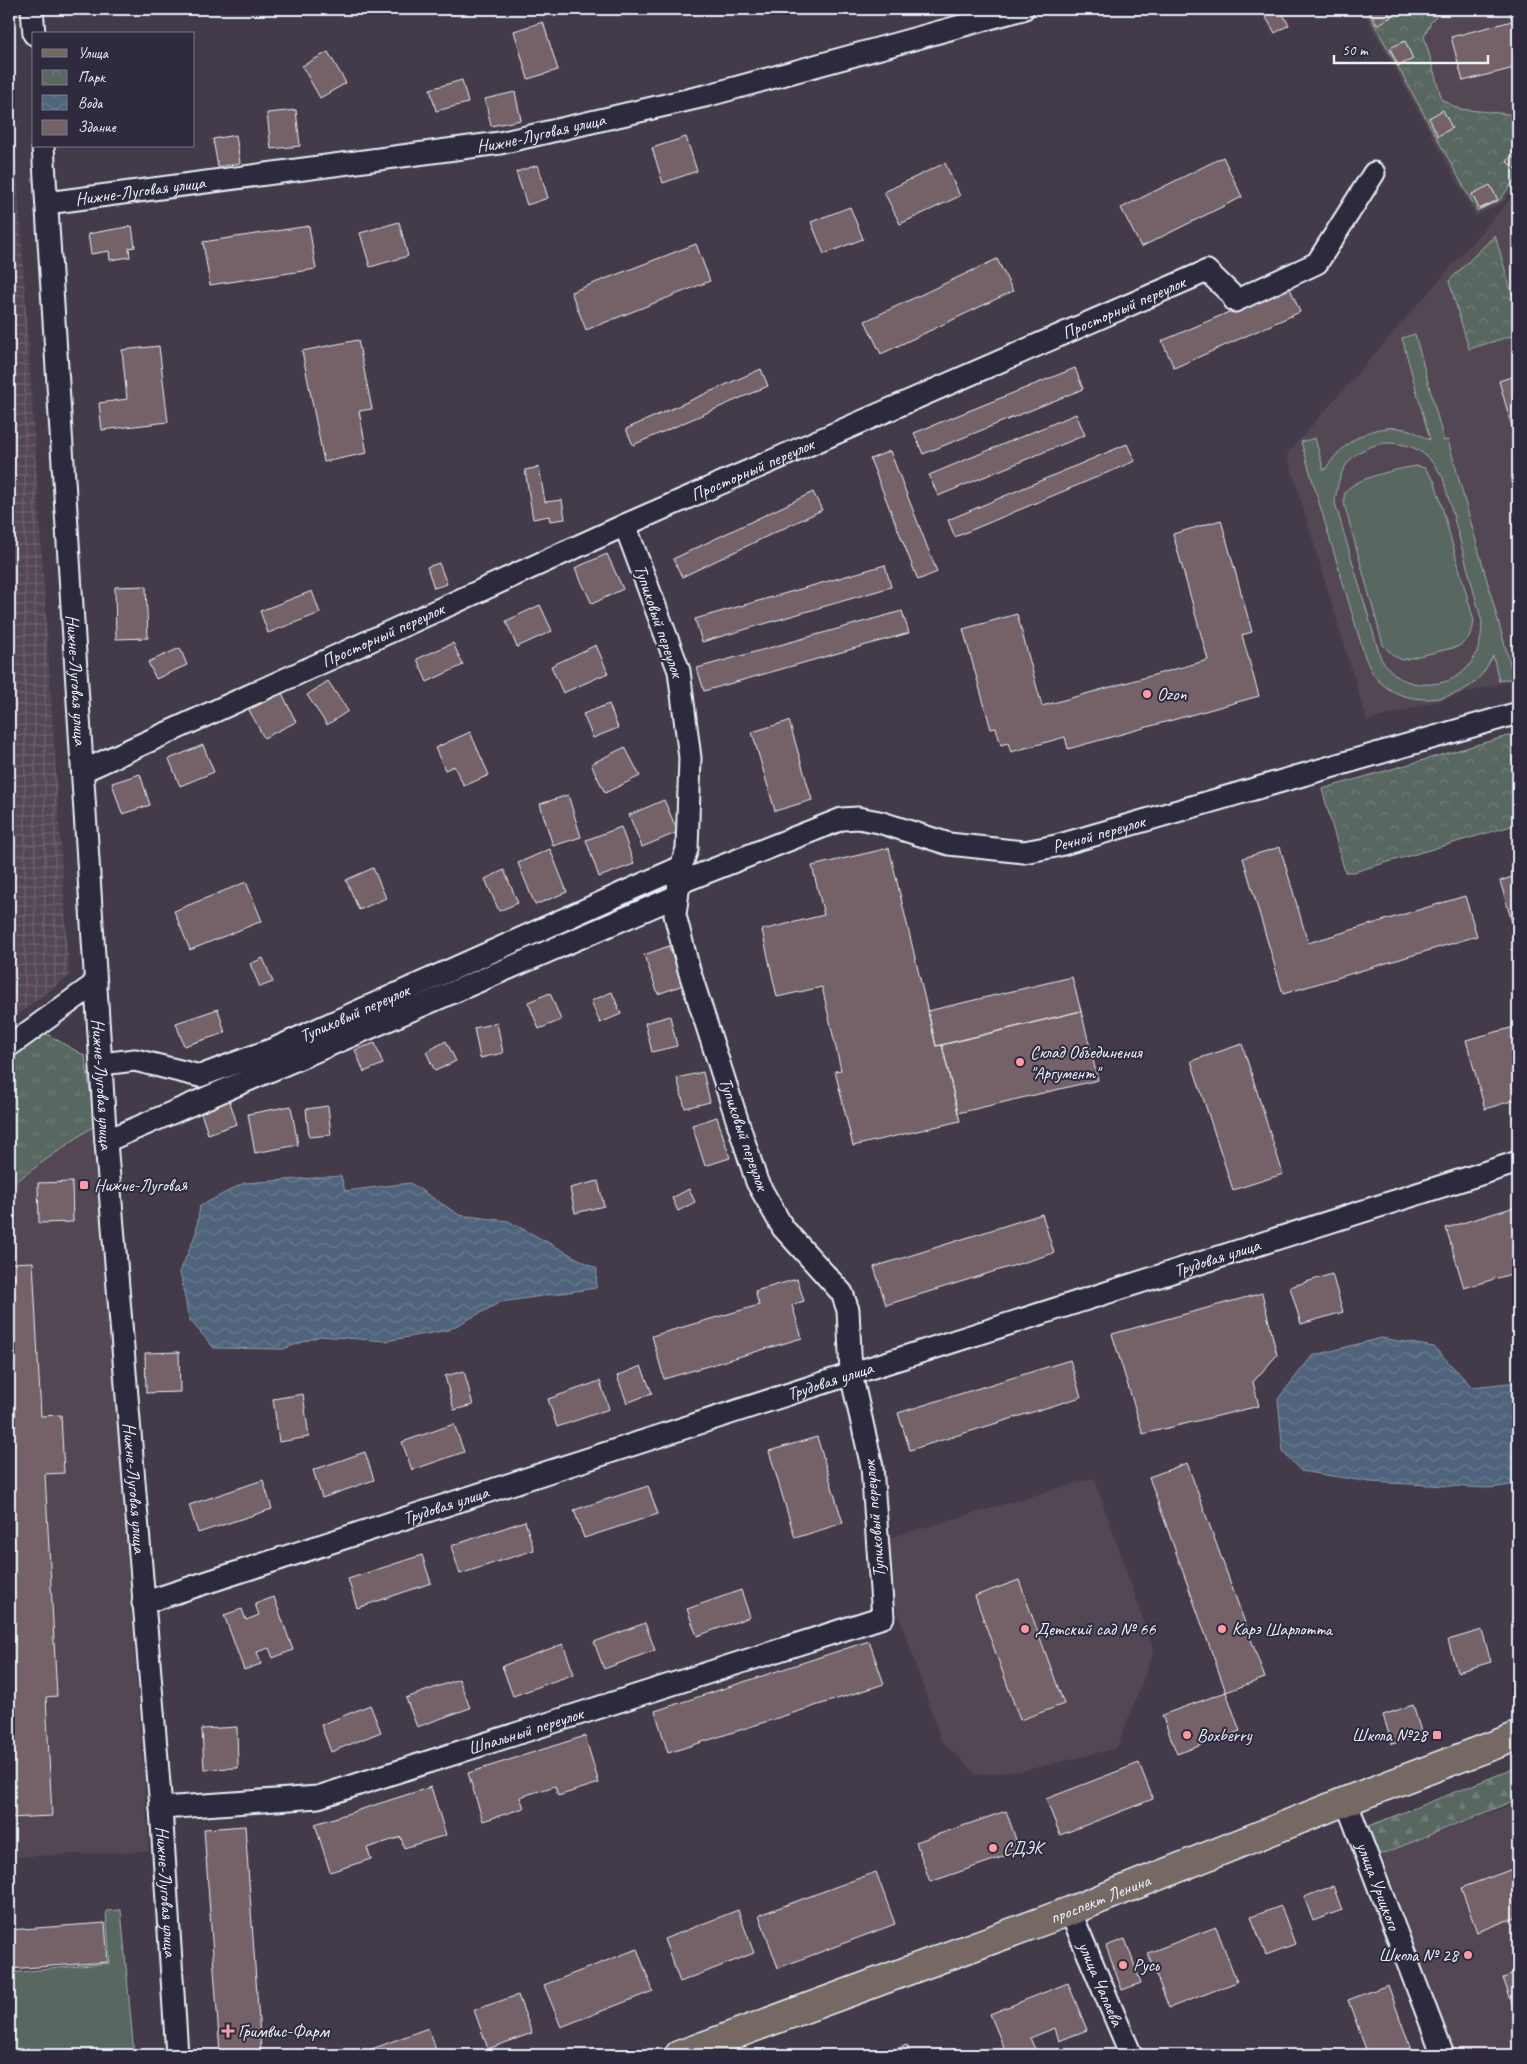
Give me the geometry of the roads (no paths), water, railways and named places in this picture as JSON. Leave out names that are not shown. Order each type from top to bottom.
[{"type":"main road","name":"проспект Ленина","points":[[679,2055],[1070,1911],[1346,1801],[1518,1736]]},
{"type":"street","points":[[32,9],[34,32]]},
{"type":"street","name":"Нижне-Луговая улица","points":[[48,202],[500,142],[709,95],[1023,9]]},
{"type":"street","name":"Нижне-Луговая улица","points":[[43,148],[106,1141],[160,1808],[177,2055]]},
{"type":"street","name":"Просторный переулок","points":[[83,771],[625,525],[1207,272],[1235,301],[1317,263],[1374,173]]},
{"type":"street","name":"Тупиковый переулок","points":[[625,525],[679,671],[690,758],[687,849],[679,882],[675,915],[689,970],[758,1182],[783,1228],[842,1293],[848,1310],[851,1374],[872,1467],[883,1617]]},
{"type":"street","name":"Речной переулок","points":[[679,882],[842,819],[858,818],[879,822],[948,844],[1024,852],[1056,846],[1518,712]]},
{"type":"street","name":"Тупиковый переулок","points":[[101,1064],[136,1060],[200,1076],[276,1048],[679,882]]},
{"type":"street","name":"Тупиковый переулок","points":[[106,1141],[679,882]]},
{"type":"street","points":[[9,1046],[96,983]]},
{"type":"street","name":"Трудовая улица","points":[[142,1603],[851,1374],[1518,1162]]},
{"type":"street","name":"Шпальный переулок","points":[[160,1808],[318,1797],[883,1617]]},
{"type":"street","name":"улица Урицкого","points":[[1346,1801],[1443,2055]]},
{"type":"street","name":"улица Чапаева","points":[[1070,1911],[1131,2055]]},
{"type":"water","points":[[341,1176],[345,1191],[410,1183],[459,1215],[508,1221],[597,1269],[596,1288],[501,1302],[448,1330],[386,1341],[320,1336],[283,1349],[214,1348],[189,1319],[180,1272],[196,1233],[200,1206],[244,1183]]},
{"type":"water","points":[[1381,1338],[1434,1347],[1472,1387],[1518,1382],[1518,1484],[1489,1488],[1370,1482],[1301,1471],[1283,1452],[1278,1399],[1312,1356]]},
{"type":"place","name":"Ozon","points":[[1147,694]]},
{"type":"place","name":"Склад Объединения \"Аргумент\"","points":[[1020,1062]]},
{"type":"place","name":"Нижне-Луговая","points":[[84,1185]]},
{"type":"place","name":"Детский сад № 66","points":[[1025,1629]]},
{"type":"place","name":"Карэ Шарлотта","points":[[1222,1629]]},
{"type":"place","name":"Boxberry","points":[[1187,1735]]},
{"type":"place","name":"Школа №28","points":[[1437,1735]]},
{"type":"place","name":"СДЭК","points":[[993,1848]]},
{"type":"place","name":"Школа № 28","points":[[1468,1955]]},
{"type":"place","name":"Русь","points":[[1123,1965]]},
{"type":"place","name":"Гримвис-Фарм","points":[[228,2031]]}]
